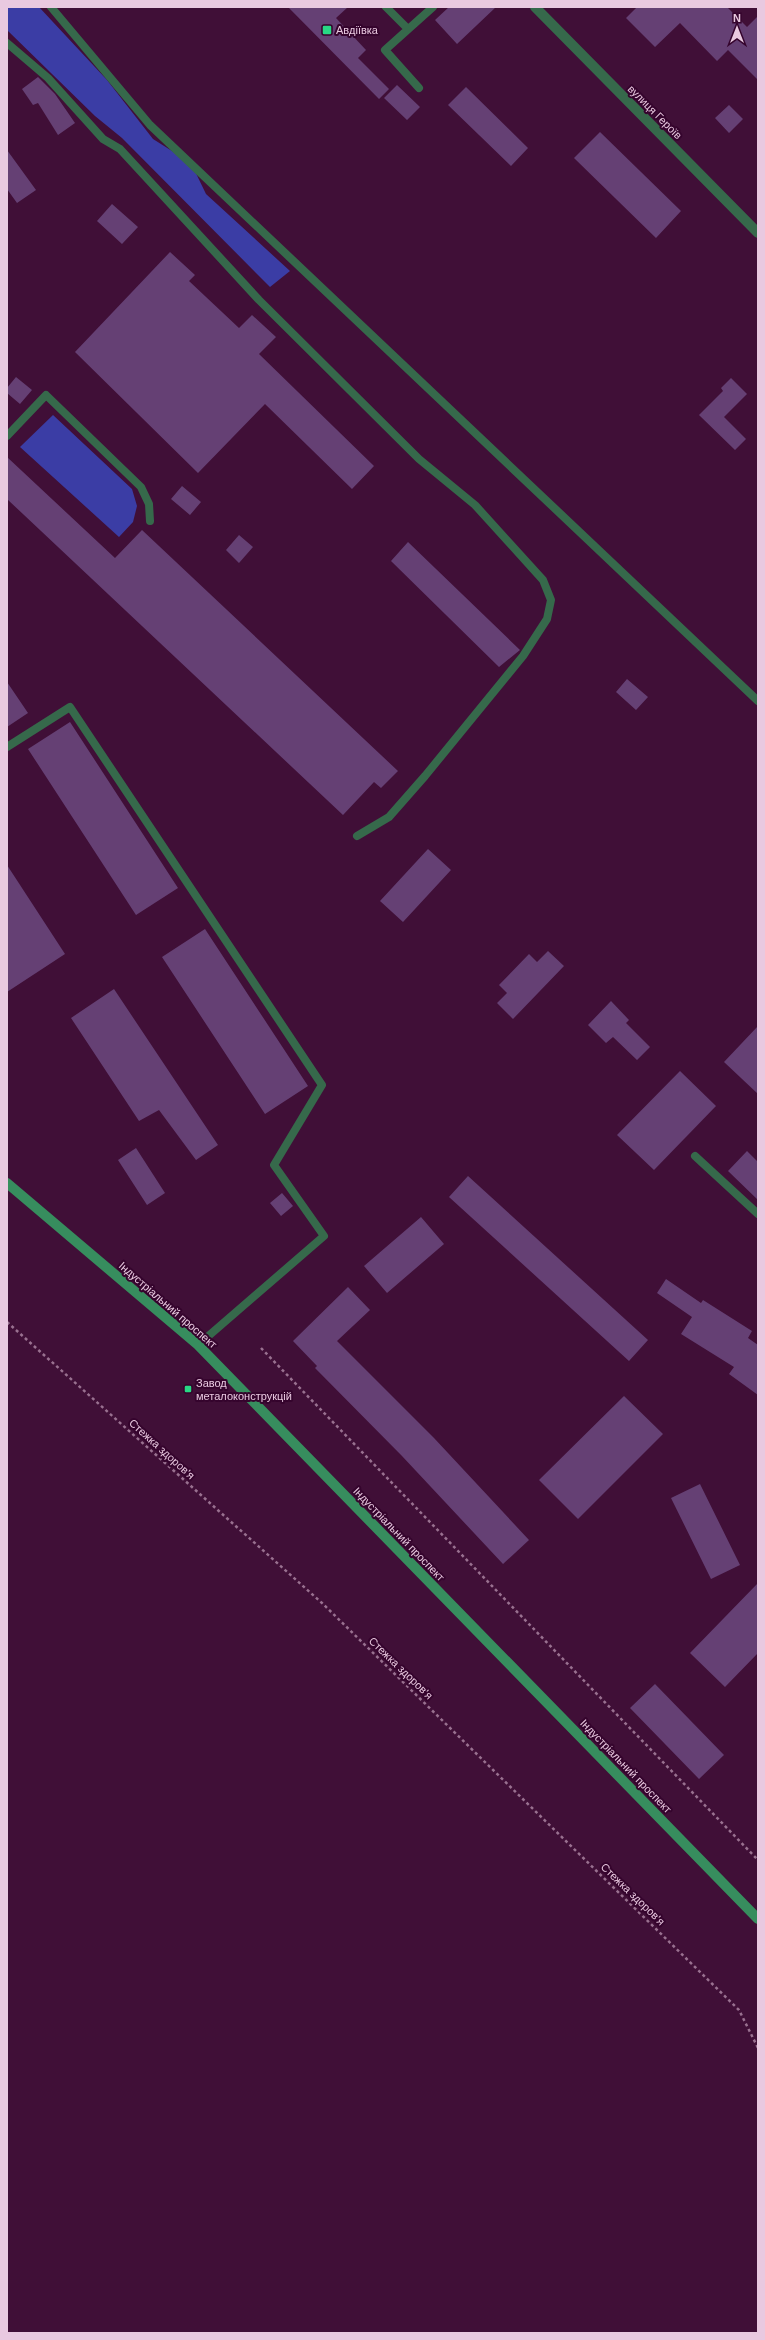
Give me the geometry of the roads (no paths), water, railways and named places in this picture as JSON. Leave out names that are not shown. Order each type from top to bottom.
[{"type":"street","name":"вулиця Героїв","points":[[535,7],[758,233]]},
{"type":"street","name":"Індустріальний проспект","points":[[7,1183],[198,1345],[758,1919]]},
{"type":"lane","points":[[51,7],[150,125],[758,701]]},
{"type":"lane","points":[[386,7],[408,29]]},
{"type":"lane","points":[[419,88],[385,50],[433,7]]},
{"type":"lane","points":[[7,43],[48,78],[103,139],[120,149],[259,300],[419,459],[475,505],[543,580],[551,600],[547,619],[523,656],[389,817],[357,836]]},
{"type":"lane","points":[[7,436],[46,395],[141,487],[149,504],[150,521]]},
{"type":"lane","points":[[7,747],[70,707],[322,1085],[274,1165],[324,1236],[198,1345]]},
{"type":"lane","points":[[695,1156],[758,1214]]},
{"type":"place","name":"Авдіївка","points":[[327,30]]},
{"type":"place","name":"Завод металоконструкцій","points":[[188,1389]]}]
